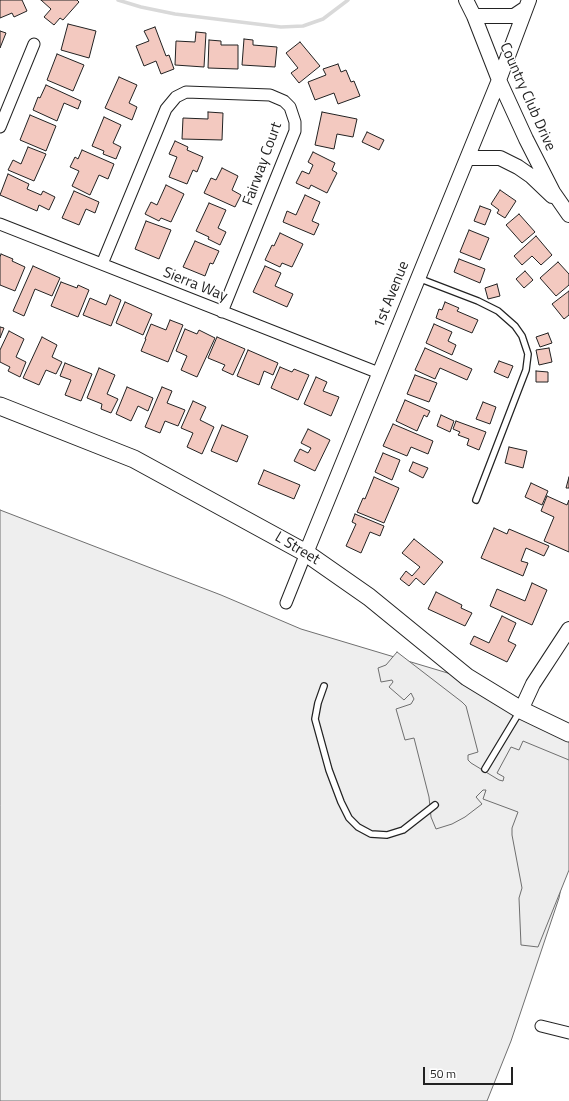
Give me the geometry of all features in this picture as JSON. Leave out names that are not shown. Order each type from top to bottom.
[{"type":"main road","name":"L Street","points":[[0,406],[134,459],[306,553],[370,597],[467,677],[521,710],[569,733]]},
{"type":"street","name":"Country Club Drive","points":[[466,0],[474,16],[499,80],[526,139],[553,192],[566,210]]},
{"type":"street","points":[[474,16],[514,16],[527,4]]},
{"type":"street","name":"1st Avenue","points":[[286,603],[468,158],[527,4]]},
{"type":"street","points":[[0,127],[34,44]]},
{"type":"street","name":"Fairway Court","points":[[102,264],[166,110],[176,97],[186,92],[270,95],[284,101],[290,107],[295,122],[295,131],[222,312]]},
{"type":"street","name":"Country Club Drive","points":[[468,158],[500,158],[518,167],[531,176],[566,210]]},
{"type":"street","name":"Sierra Way","points":[[0,224],[379,373]]},
{"type":"street","points":[[521,710],[533,684],[569,629]]},
{"type":"street","points":[[541,1026],[569,1033]]},
{"type":"lane","points":[[418,278],[478,301],[498,311],[519,331],[528,354],[526,370],[476,500]]},
{"type":"lane","points":[[324,686],[318,703],[315,719],[329,770],[341,802],[349,818],[358,827],[371,834],[387,835],[402,830],[435,805]]},
{"type":"lane","points":[[485,769],[521,710]]},
{"type":"shaded area","points":[[0,510],[221,595],[301,629],[471,680],[569,733],[569,848],[559,898],[511,1041],[487,1101],[0,1101]]},
{"type":"shaded area","points":[[397,652],[466,706],[478,752],[468,755],[468,760],[471,763],[503,781],[504,777],[497,773],[511,747],[519,750],[523,741],[569,760],[569,870],[538,947],[521,945],[519,898],[522,888],[512,835],[512,828],[518,812],[483,799],[486,790],[483,790],[476,797],[482,804],[465,817],[452,824],[436,829],[431,817],[429,797],[414,738],[405,740],[396,709],[411,704],[414,699],[411,693],[404,700],[389,687],[393,682],[392,680],[381,682],[378,668],[386,665]]},
{"type":"building","points":[[0,0],[22,0],[27,11],[14,17],[12,13],[0,18]]},
{"type":"building","points":[[41,0],[77,0],[79,2],[63,20],[60,18],[54,25],[44,17],[51,9]]},
{"type":"building","points":[[68,24],[96,31],[89,58],[61,50]]},
{"type":"building","points":[[155,27],[166,56],[169,55],[174,69],[161,74],[156,61],[144,66],[136,46],[149,41],[144,31]]},
{"type":"building","points":[[0,31],[6,33],[0,48]]},
{"type":"building","points":[[196,32],[206,33],[204,67],[175,65],[176,41],[195,42]]},
{"type":"building","points":[[244,39],[253,40],[253,45],[277,47],[275,67],[242,65]]},
{"type":"building","points":[[209,40],[221,41],[221,45],[238,45],[238,69],[208,68]]},
{"type":"building","points":[[300,42],[320,66],[299,83],[291,73],[298,68],[286,53]]},
{"type":"building","points":[[57,54],[84,65],[73,91],[47,80]]},
{"type":"building","points":[[338,64],[341,72],[346,70],[351,82],[354,81],[360,96],[338,104],[334,93],[315,100],[308,82],[326,75],[323,69]]},
{"type":"building","points":[[119,77],[137,85],[129,103],[137,107],[132,120],[105,108]]},
{"type":"building","points":[[46,85],[81,101],[78,109],[64,103],[57,121],[33,110],[38,97],[40,98]]},
{"type":"building","points":[[208,112],[223,113],[222,140],[182,139],[183,118],[208,119]]},
{"type":"building","points":[[322,112],[357,119],[353,137],[337,134],[334,149],[315,145]]},
{"type":"building","points":[[30,115],[56,126],[46,151],[20,140]]},
{"type":"building","points":[[104,117],[121,125],[113,143],[121,147],[116,159],[103,154],[104,151],[92,146]]},
{"type":"building","points":[[367,132],[384,140],[379,150],[362,142]]},
{"type":"building","points":[[175,141],[188,147],[187,150],[203,157],[197,172],[193,170],[187,184],[169,177],[177,157],[169,154]]},
{"type":"building","points":[[28,147],[46,154],[34,181],[8,170],[13,160],[21,164]]},
{"type":"building","points":[[82,150],[114,164],[108,179],[99,175],[90,195],[72,186],[79,171],[70,167],[75,157],[78,159]]},
{"type":"building","points":[[313,152],[335,163],[332,170],[337,173],[327,193],[311,185],[309,189],[296,183],[302,171],[309,174],[313,165],[308,162]]},
{"type":"building","points":[[222,168],[238,176],[232,190],[241,195],[235,207],[204,193],[211,178],[216,180]]},
{"type":"building","points":[[8,174],[29,184],[27,189],[41,195],[43,191],[55,197],[49,210],[39,205],[37,211],[0,195]]},
{"type":"building","points":[[166,185],[184,194],[171,222],[161,218],[159,221],[145,214],[151,202],[157,205]]},
{"type":"building","points":[[500,190],[516,201],[505,218],[497,213],[499,210],[491,204]]},
{"type":"building","points":[[74,191],[99,202],[95,213],[86,209],[79,225],[62,218]]},
{"type":"building","points":[[305,195],[320,202],[312,221],[319,224],[314,235],[283,222],[287,211],[296,215]]},
{"type":"building","points":[[209,203],[226,210],[218,228],[226,232],[220,245],[208,239],[209,237],[196,231]]},
{"type":"building","points":[[480,206],[491,210],[485,225],[474,221]]},
{"type":"building","points":[[519,214],[535,232],[522,243],[506,225]]},
{"type":"building","points":[[146,221],[171,230],[159,259],[135,249]]},
{"type":"building","points":[[469,230],[489,238],[480,260],[460,252]]},
{"type":"building","points":[[280,233],[303,244],[292,267],[282,263],[280,267],[265,260]]},
{"type":"building","points":[[536,236],[552,255],[541,265],[532,256],[522,265],[514,256]]},
{"type":"building","points":[[195,241],[219,251],[213,264],[210,263],[205,276],[183,267]]},
{"type":"building","points":[[1,254],[13,259],[12,261],[25,267],[15,291],[0,285]]},
{"type":"building","points":[[459,259],[485,269],[480,283],[454,272]]},
{"type":"building","points":[[558,262],[569,274],[569,285],[556,296],[540,278]]},
{"type":"building","points":[[33,266],[60,278],[52,296],[35,289],[24,316],[13,311]]},
{"type":"building","points":[[265,266],[281,273],[275,286],[293,294],[287,307],[253,292]]},
{"type":"building","points":[[525,271],[533,280],[524,288],[516,279]]},
{"type":"building","points":[[61,282],[77,288],[78,285],[89,290],[78,317],[51,306]]},
{"type":"building","points":[[497,284],[500,296],[488,299],[485,288]]},
{"type":"building","points":[[569,291],[569,315],[564,319],[552,304]]},
{"type":"building","points":[[110,295],[121,300],[111,326],[83,315],[90,298],[106,305]]},
{"type":"building","points":[[125,302],[152,314],[143,335],[116,323]]},
{"type":"building","points":[[445,302],[459,308],[457,311],[478,320],[472,333],[436,318],[439,309],[442,310]]},
{"type":"building","points":[[170,320],[183,325],[168,362],[141,351],[151,324],[166,330]]},
{"type":"building","points":[[434,324],[452,332],[448,341],[456,345],[452,355],[426,343]]},
{"type":"building","points":[[0,327],[4,328],[0,338]]},
{"type":"building","points":[[185,329],[197,334],[199,330],[215,338],[197,377],[181,370],[187,356],[176,351]]},
{"type":"building","points":[[9,331],[24,339],[16,357],[26,362],[20,377],[8,371],[10,367],[0,362],[0,350]]},
{"type":"building","points":[[548,333],[552,343],[540,347],[536,337]]},
{"type":"building","points":[[42,337],[57,345],[52,357],[62,362],[56,374],[46,370],[39,385],[23,378]]},
{"type":"building","points":[[217,337],[245,349],[233,375],[222,370],[225,365],[208,358]]},
{"type":"building","points":[[425,348],[472,369],[467,380],[440,368],[435,379],[415,370]]},
{"type":"building","points":[[549,348],[552,362],[539,365],[536,350]]},
{"type":"building","points":[[248,350],[278,363],[273,375],[264,371],[259,385],[237,376]]},
{"type":"building","points":[[499,361],[513,366],[508,378],[494,372]]},
{"type":"building","points":[[65,363],[92,374],[81,401],[65,395],[71,380],[60,376]]},
{"type":"building","points":[[280,367],[292,372],[294,369],[309,375],[298,400],[271,388]]},
{"type":"building","points":[[99,368],[115,375],[107,394],[118,399],[111,413],[101,409],[102,404],[87,398]]},
{"type":"building","points":[[536,371],[548,372],[548,382],[536,382]]},
{"type":"building","points":[[415,375],[437,383],[429,402],[407,394]]},
{"type":"building","points":[[316,377],[327,382],[323,391],[339,397],[331,416],[304,404]]},
{"type":"building","points":[[127,387],[153,398],[148,411],[138,406],[131,421],[116,414]]},
{"type":"building","points":[[162,387],[172,391],[167,403],[185,410],[178,426],[165,421],[160,433],[145,427]]},
{"type":"building","points":[[405,400],[430,411],[427,417],[424,415],[417,431],[396,421]]},
{"type":"building","points":[[193,401],[206,407],[200,420],[214,427],[202,454],[187,447],[193,433],[181,428]]},
{"type":"building","points":[[483,402],[496,407],[490,424],[476,419]]},
{"type":"building","points":[[441,415],[454,421],[450,432],[437,426]]},
{"type":"building","points":[[456,421],[486,432],[479,450],[467,445],[469,439],[458,435],[460,432],[453,429]]},
{"type":"building","points":[[393,424],[433,441],[428,454],[411,447],[407,456],[383,446]]},
{"type":"building","points":[[222,425],[248,436],[237,462],[211,451]]},
{"type":"building","points":[[308,429],[330,440],[315,471],[294,461],[300,449],[308,453],[311,448],[301,443]]},
{"type":"building","points":[[509,447],[527,451],[523,468],[505,463]]},
{"type":"building","points":[[383,453],[400,460],[392,480],[375,472]]},
{"type":"building","points":[[413,462],[428,468],[423,478],[409,471]]},
{"type":"building","points":[[264,470],[300,485],[294,499],[258,484]]},
{"type":"building","points":[[374,477],[399,488],[384,523],[357,512],[363,498],[365,499]]},
{"type":"building","points":[[569,477],[569,488],[566,488]]},
{"type":"building","points":[[531,483],[548,491],[542,505],[525,497]]},
{"type":"building","points":[[547,496],[567,505],[569,500],[569,552],[544,541],[554,517],[541,511]]},
{"type":"building","points":[[355,514],[384,526],[380,536],[370,532],[361,553],[346,546],[356,524],[352,522]]},
{"type":"building","points":[[494,528],[507,534],[509,529],[549,546],[544,556],[526,548],[521,561],[528,563],[523,576],[481,558]]},
{"type":"building","points":[[414,539],[443,562],[424,585],[416,578],[409,586],[400,579],[406,571],[412,576],[420,567],[402,553]]},
{"type":"building","points":[[532,583],[547,590],[532,625],[490,606],[497,589],[525,601]]},
{"type":"building","points":[[436,592],[462,605],[461,608],[472,613],[465,626],[428,609]]},
{"type":"building","points":[[502,616],[516,623],[508,641],[516,645],[507,662],[470,644],[474,636],[489,643]]},
{"type":"waterway","points":[[118,0],[141,7],[175,14],[281,27],[303,26],[323,19],[348,0]]}]
